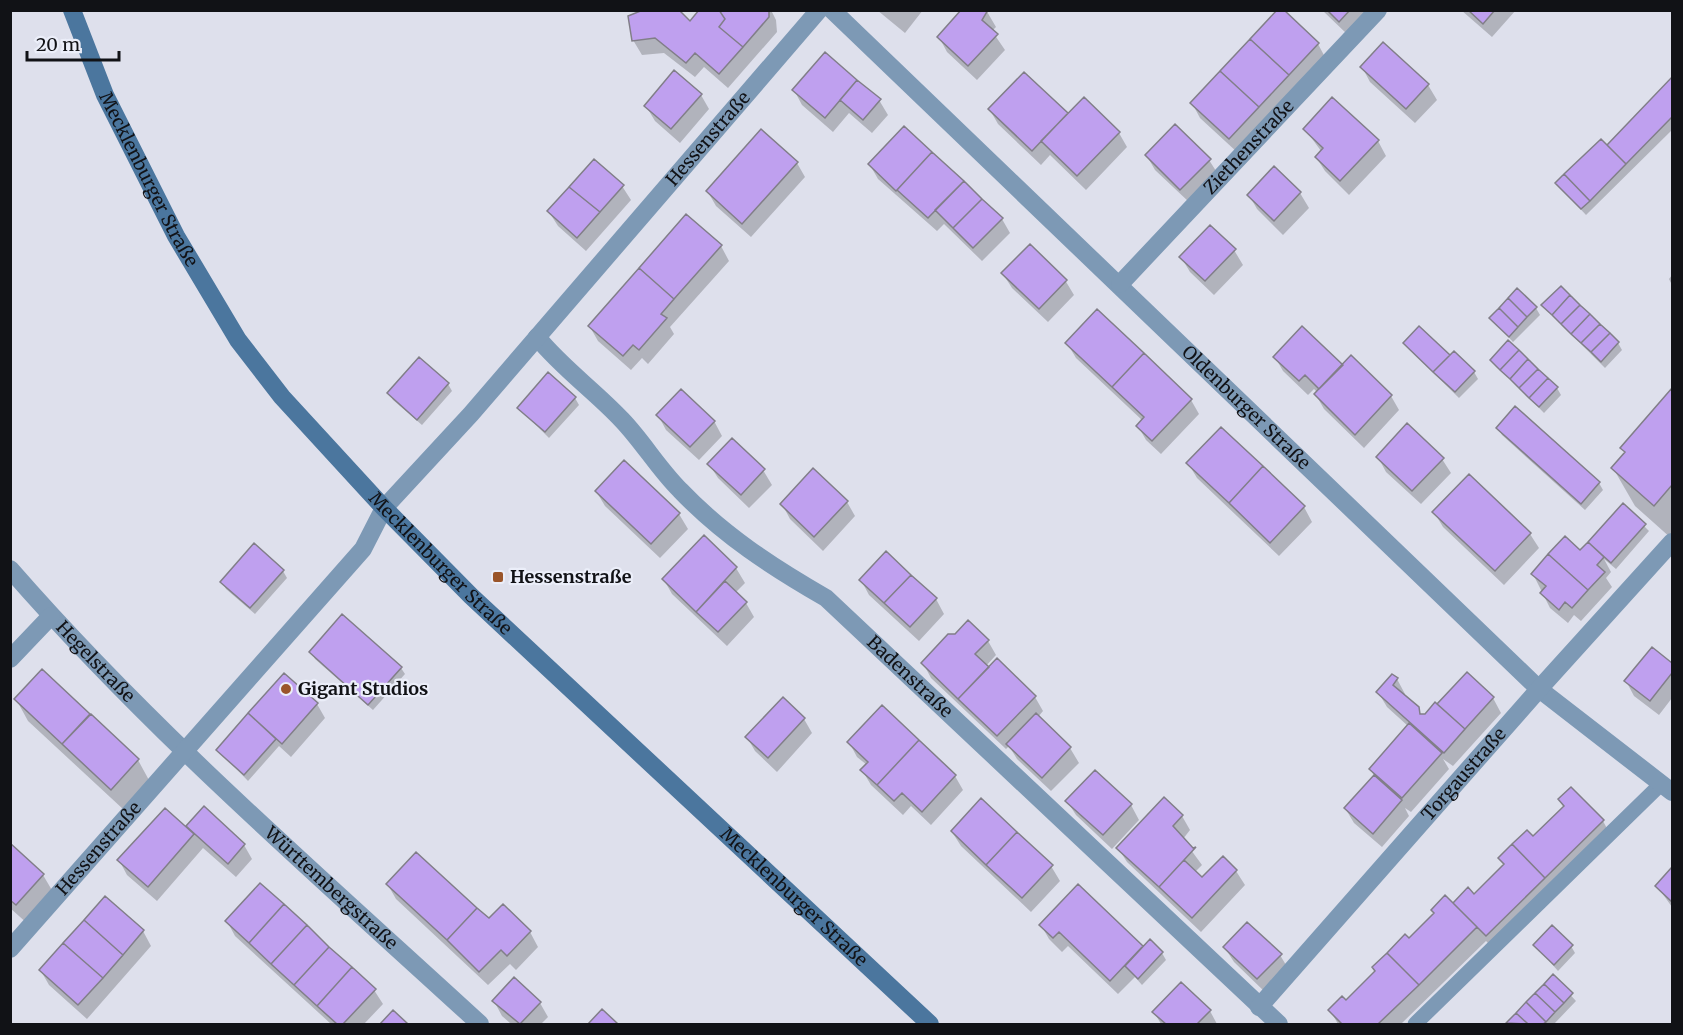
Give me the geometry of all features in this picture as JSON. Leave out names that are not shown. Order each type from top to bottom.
[{"type":"street","name":"Mecklenburger Straße","points":[[72,10],[105,95],[180,245],[238,340],[282,397],[384,508],[471,596],[930,1024]]},
{"type":"street","name":"Hessenstraße","points":[[10,949],[363,549],[384,508],[537,337],[819,10]]},
{"type":"street","name":"Oldenburger Straße","points":[[831,10],[1120,284],[1539,689],[1667,788]]},
{"type":"street","name":"Ziethenstraße","points":[[1120,284],[1378,10]]},
{"type":"street","name":"Badenstraße","points":[[537,337],[623,420],[667,476],[724,533],[772,567],[826,598],[1279,1024]]},
{"type":"street","name":"Torgaustraße","points":[[1259,1007],[1539,689],[1672,543]]},
{"type":"street","name":"Hegelstraße","points":[[10,569],[51,616],[184,752]]},
{"type":"street","points":[[10,659],[51,616]]},
{"type":"street","name":"Württembergstraße","points":[[184,752],[480,1024]]},
{"type":"lane","points":[[1415,1024],[1667,788]]},
{"type":"building","points":[[643,10],[679,10],[690,21],[699,10],[719,10],[725,19],[719,27],[743,47],[719,74],[695,53],[686,63],[655,38],[632,41],[628,16]]},
{"type":"building","points":[[719,10],[769,10],[769,17],[743,47],[719,27],[725,19]]},
{"type":"building","points":[[961,10],[988,10],[982,20],[998,34],[968,66],[937,37]]},
{"type":"building","points":[[1277,10],[1284,10],[1319,43],[1289,75],[1250,39]]},
{"type":"building","points":[[1327,10],[1350,10],[1339,22]]},
{"type":"building","points":[[1468,10],[1495,10],[1483,24]]},
{"type":"building","points":[[1250,39],[1289,75],[1259,107],[1220,71]]},
{"type":"building","points":[[1383,42],[1429,84],[1406,109],[1360,67]]},
{"type":"building","points":[[825,52],[857,80],[825,118],[792,90]]},
{"type":"building","points":[[674,70],[702,94],[671,129],[644,106]]},
{"type":"building","points":[[1220,71],[1259,107],[1229,139],[1190,103]]},
{"type":"building","points":[[1024,72],[1068,113],[1032,151],[988,109]]},
{"type":"building","points":[[1672,77],[1672,117],[1626,164],[1607,145]]},
{"type":"building","points":[[857,80],[881,99],[863,120],[840,100]]},
{"type":"building","points":[[1084,97],[1120,132],[1077,176],[1041,141]]},
{"type":"building","points":[[1332,97],[1379,140],[1340,181],[1315,157],[1323,148],[1303,129]]},
{"type":"building","points":[[1175,124],[1211,159],[1180,190],[1145,155]]},
{"type":"building","points":[[904,126],[932,152],[896,191],[868,164]]},
{"type":"building","points":[[761,129],[798,162],[742,224],[706,191]]},
{"type":"building","points":[[1601,139],[1626,164],[1590,201],[1564,174]]},
{"type":"building","points":[[932,152],[964,181],[928,218],[897,190]]},
{"type":"building","points":[[594,159],[624,185],[600,212],[569,187]]},
{"type":"building","points":[[1274,166],[1301,192],[1274,221],[1247,195]]},
{"type":"building","points":[[1564,174],[1590,201],[1581,209],[1555,183]]},
{"type":"building","points":[[964,181],[982,199],[953,228],[935,210]]},
{"type":"building","points":[[569,187],[600,212],[577,238],[547,211]]},
{"type":"building","points":[[982,199],[1003,218],[973,248],[953,228]]},
{"type":"building","points":[[686,214],[722,245],[674,299],[639,268]]},
{"type":"building","points":[[1210,225],[1236,249],[1205,281],[1179,257]]},
{"type":"building","points":[[1030,244],[1067,280],[1039,309],[1001,273]]},
{"type":"building","points":[[639,268],[674,299],[661,314],[667,318],[639,350],[633,345],[623,356],[588,326]]},
{"type":"building","points":[[1561,286],[1570,295],[1552,315],[1541,305]]},
{"type":"building","points":[[1517,288],[1537,307],[1527,317],[1508,298]]},
{"type":"building","points":[[1570,295],[1580,305],[1561,324],[1552,315]]},
{"type":"building","points":[[1508,298],[1527,317],[1518,327],[1499,308]]},
{"type":"building","points":[[1580,305],[1590,314],[1571,334],[1561,324]]},
{"type":"building","points":[[1499,308],[1518,327],[1509,337],[1489,318]]},
{"type":"building","points":[[1097,309],[1144,353],[1112,387],[1065,343]]},
{"type":"building","points":[[1590,314],[1600,324],[1581,343],[1571,334]]},
{"type":"building","points":[[1600,324],[1610,333],[1591,352],[1581,343]]},
{"type":"building","points":[[1302,326],[1343,365],[1319,389],[1305,375],[1299,381],[1273,357]]},
{"type":"building","points":[[1419,326],[1450,355],[1433,372],[1403,343]]},
{"type":"building","points":[[1610,333],[1619,342],[1601,362],[1591,352]]},
{"type":"building","points":[[1508,340],[1519,350],[1500,370],[1490,360]]},
{"type":"building","points":[[1519,350],[1528,359],[1510,379],[1500,370]]},
{"type":"building","points":[[1454,351],[1475,371],[1455,392],[1433,372]]},
{"type":"building","points":[[1144,353],[1192,399],[1152,441],[1136,426],[1144,417],[1112,387]]},
{"type":"building","points":[[1351,355],[1392,395],[1355,435],[1314,394]]},
{"type":"building","points":[[419,357],[449,383],[417,420],[387,393]]},
{"type":"building","points":[[1528,359],[1538,369],[1519,388],[1510,379]]},
{"type":"building","points":[[1538,369],[1548,378],[1529,398],[1519,388]]},
{"type":"building","points":[[548,372],[576,397],[545,432],[517,408]]},
{"type":"building","points":[[1548,378],[1558,387],[1539,407],[1529,398]]},
{"type":"building","points":[[1672,388],[1672,485],[1654,506],[1611,468],[1625,452],[1620,448]]},
{"type":"building","points":[[681,389],[715,421],[690,447],[656,415]]},
{"type":"building","points":[[1515,406],[1600,482],[1581,504],[1496,428]]},
{"type":"building","points":[[1407,423],[1444,458],[1412,491],[1376,457]]},
{"type":"building","points":[[1221,427],[1263,466],[1229,503],[1186,463]]},
{"type":"building","points":[[732,438],[765,469],[741,495],[707,464]]},
{"type":"building","points":[[624,460],[680,513],[651,544],[595,491]]},
{"type":"building","points":[[1263,466],[1305,506],[1270,543],[1229,503]]},
{"type":"building","points":[[813,468],[848,501],[814,537],[780,504]]},
{"type":"building","points":[[1469,474],[1531,533],[1495,571],[1432,512]]},
{"type":"building","points":[[1623,503],[1646,524],[1611,563],[1588,542]]},
{"type":"building","points":[[704,535],[737,567],[696,612],[662,579]]},
{"type":"building","points":[[1565,536],[1580,550],[1588,542],[1604,557],[1597,565],[1605,572],[1588,590],[1548,554]]},
{"type":"building","points":[[254,543],[284,570],[250,608],[220,582]]},
{"type":"building","points":[[886,551],[911,575],[884,603],[859,580]]},
{"type":"building","points":[[1548,554],[1588,590],[1572,608],[1565,602],[1559,610],[1540,593],[1546,586],[1531,574]]},
{"type":"building","points":[[911,575],[937,598],[910,627],[884,603]]},
{"type":"building","points":[[725,581],[747,602],[718,632],[696,612]]},
{"type":"building","points":[[342,614],[402,667],[368,705],[309,652]]},
{"type":"building","points":[[968,620],[989,640],[975,654],[989,667],[958,699],[921,663],[948,634],[955,634]]},
{"type":"building","points":[[1652,647],[1672,663],[1672,673],[1650,701],[1624,681]]},
{"type":"building","points":[[997,658],[1036,696],[997,736],[958,699]]},
{"type":"building","points":[[42,669],[90,714],[62,744],[14,699]]},
{"type":"building","points":[[1467,672],[1494,697],[1465,729],[1437,704]]},
{"type":"building","points":[[284,673],[318,703],[282,744],[248,713]]},
{"type":"building","points":[[1392,674],[1398,678],[1393,685],[1419,707],[1420,714],[1425,714],[1435,702],[1465,729],[1444,753],[1376,692]]},
{"type":"building","points":[[783,697],[805,718],[768,758],[745,737]]},
{"type":"building","points":[[882,705],[919,740],[877,785],[860,770],[868,762],[847,742]]},
{"type":"building","points":[[248,713],[276,739],[244,775],[216,750]]},
{"type":"building","points":[[1036,713],[1071,747],[1042,778],[1006,744]]},
{"type":"building","points":[[91,714],[139,759],[111,790],[62,744]]},
{"type":"building","points":[[1409,723],[1442,753],[1402,798],[1369,769]]},
{"type":"building","points":[[919,740],[956,775],[922,812],[902,793],[894,801],[877,785]]},
{"type":"building","points":[[1095,770],[1132,804],[1103,835],[1065,801]]},
{"type":"building","points":[[1374,775],[1402,800],[1373,834],[1344,808]]},
{"type":"building","points":[[1571,787],[1604,820],[1545,878],[1512,844],[1527,830],[1533,836],[1564,806],[1558,799]]},
{"type":"building","points":[[1164,797],[1183,815],[1173,826],[1193,848],[1196,847],[1159,887],[1116,848]]},
{"type":"building","points":[[981,798],[1017,832],[986,865],[951,831]]},
{"type":"building","points":[[204,806],[245,844],[228,864],[186,826]]},
{"type":"building","points":[[165,808],[194,834],[148,887],[117,860]]},
{"type":"building","points":[[1017,832],[1053,865],[1022,898],[986,865]]},
{"type":"building","points":[[10,843],[44,874],[16,905],[10,900]]},
{"type":"building","points":[[1512,844],[1545,878],[1486,936],[1453,903],[1468,887],[1474,894],[1504,864],[1498,858]]},
{"type":"building","points":[[416,852],[477,908],[447,940],[386,884]]},
{"type":"building","points":[[1223,856],[1237,870],[1192,918],[1159,887],[1184,860],[1202,877]]},
{"type":"building","points":[[1672,867],[1672,902],[1655,886]]},
{"type":"building","points":[[260,883],[284,904],[249,943],[225,921]]},
{"type":"building","points":[[1078,884],[1143,946],[1110,981],[1059,932],[1053,938],[1039,925]]},
{"type":"building","points":[[1445,895],[1477,927],[1419,985],[1387,953],[1405,934],[1409,938],[1434,913],[1431,910]]},
{"type":"building","points":[[105,896],[144,930],[123,955],[84,920]]},
{"type":"building","points":[[284,904],[307,925],[271,964],[249,943]]},
{"type":"building","points":[[503,904],[531,931],[507,956],[501,950],[479,972],[447,940],[477,908],[489,918]]},
{"type":"building","points":[[84,920],[123,955],[103,978],[63,943]]},
{"type":"building","points":[[1247,922],[1282,954],[1257,979],[1223,947]]},
{"type":"building","points":[[307,925],[329,947],[294,985],[271,964]]},
{"type":"building","points":[[1552,925],[1573,945],[1554,965],[1533,945]]},
{"type":"building","points":[[1150,939],[1163,952],[1138,979],[1125,966]]},
{"type":"building","points":[[63,943],[103,978],[78,1005],[39,970]]},
{"type":"building","points":[[329,947],[352,967],[317,1006],[294,985]]},
{"type":"building","points":[[1387,953],[1419,985],[1378,1024],[1342,1024],[1328,1010],[1342,996],[1346,1000],[1375,971],[1372,967]]},
{"type":"building","points":[[352,967],[376,989],[343,1024],[337,1024],[317,1006]]},
{"type":"building","points":[[1553,974],[1573,993],[1564,1003],[1544,984]]},
{"type":"building","points":[[514,977],[541,1002],[520,1024],[492,1001]]},
{"type":"building","points":[[1181,982],[1211,1010],[1197,1024],[1166,1024],[1152,1012]]},
{"type":"building","points":[[1544,984],[1564,1003],[1555,1012],[1535,993]]},
{"type":"building","points":[[1535,993],[1555,1012],[1546,1022],[1526,1002]]},
{"type":"building","points":[[1526,1002],[1546,1022],[1528,1024],[1516,1013]]},
{"type":"building","points":[[602,1009],[618,1024],[588,1024]]},
{"type":"building","points":[[393,1010],[408,1024],[380,1024]]},
{"type":"building","points":[[1516,1013],[1528,1024],[1506,1023]]},
{"type":"place","name":"Hessenstraße","points":[[498,577]]},
{"type":"place","name":"Gigant Studios","points":[[286,689]]}]
